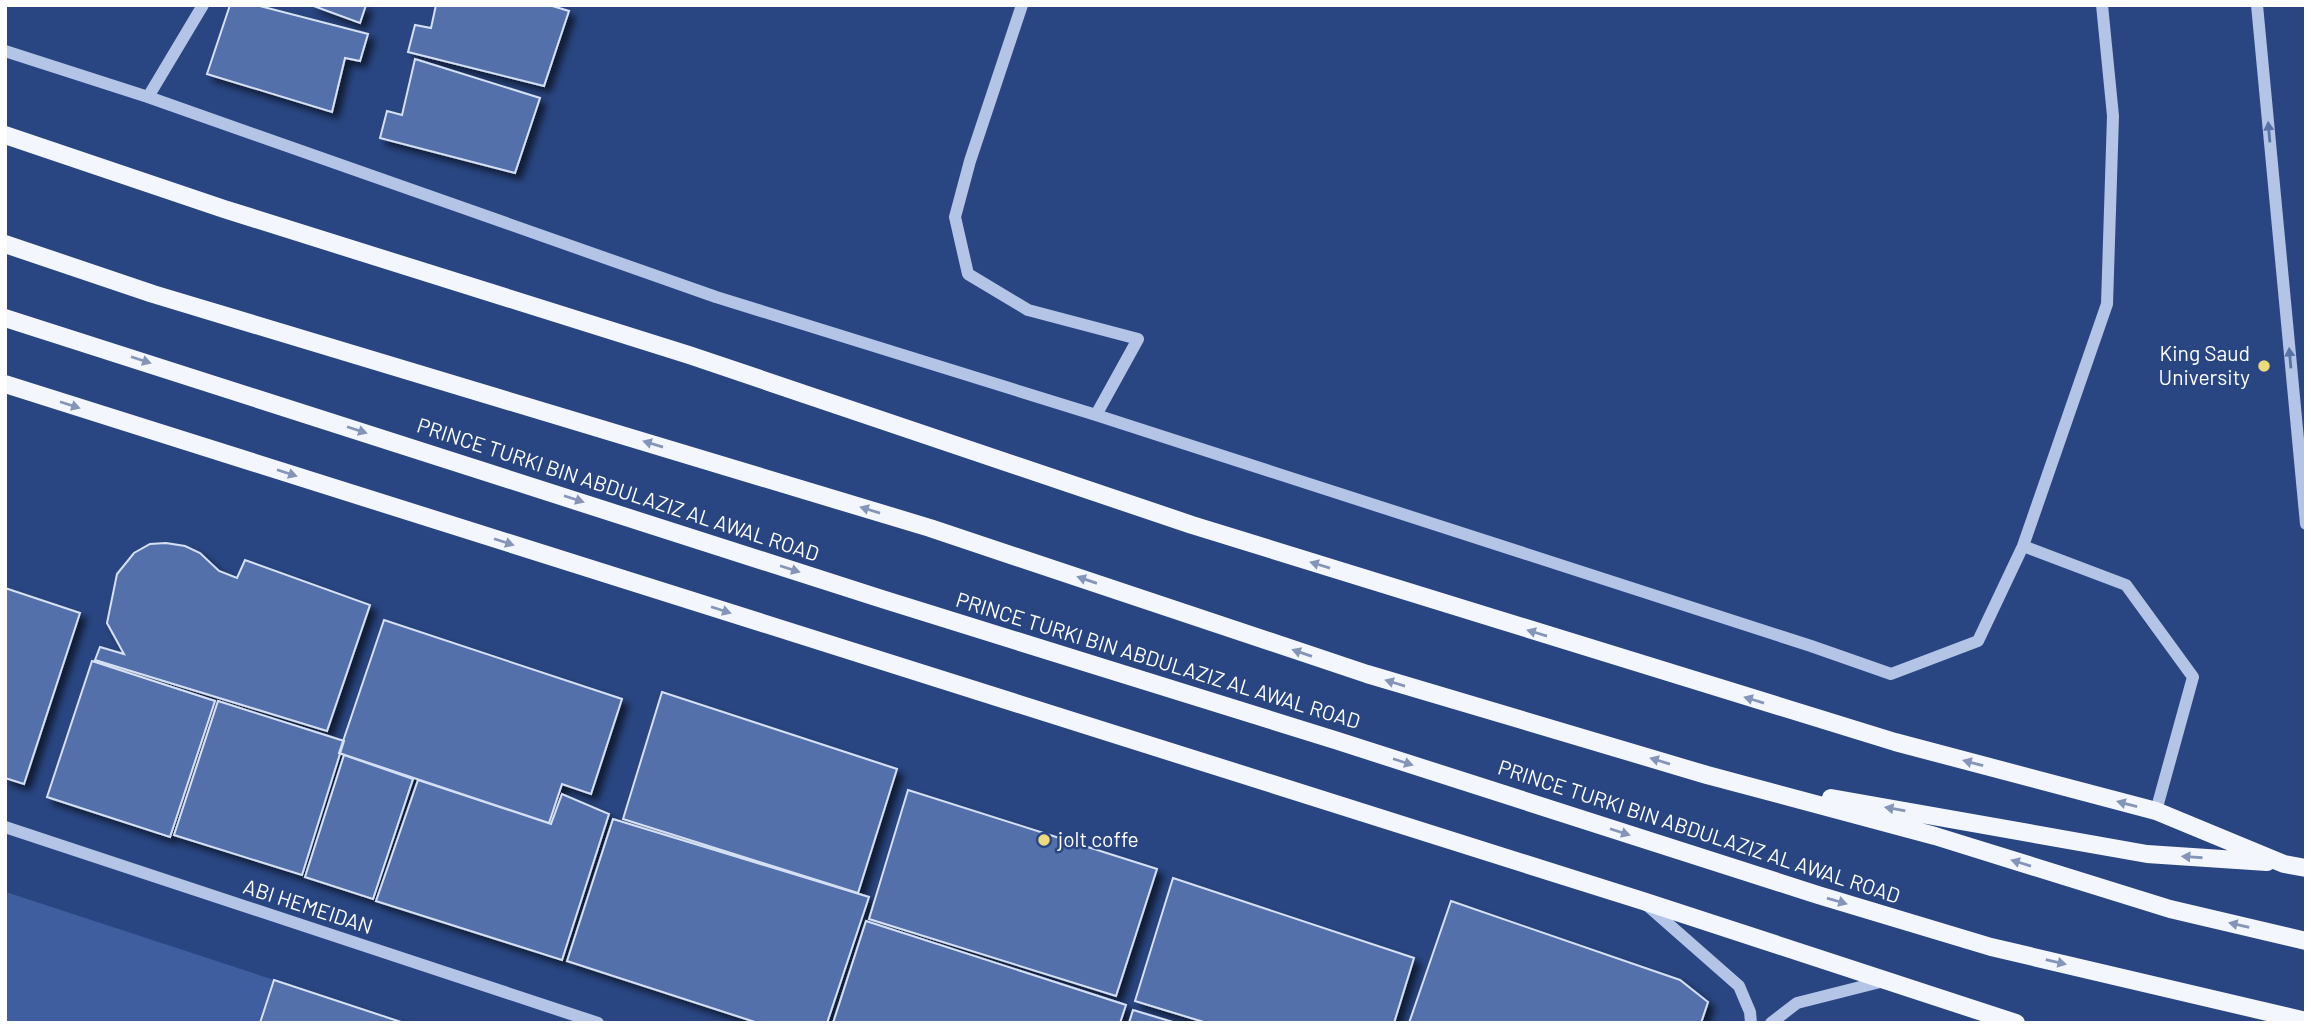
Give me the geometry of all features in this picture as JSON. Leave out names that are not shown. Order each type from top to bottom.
[{"type":"main road","points":[[5,135],[224,209],[688,355],[1232,537],[1895,742],[2155,811],[2284,864]]},
{"type":"main road","points":[[5,244],[153,294],[930,528],[1367,674],[1707,775],[1936,836],[2170,909],[2306,941]]},
{"type":"main road","name":"PRINCE TURKI BIN ABDULAZIZ AL AWAL ROAD","points":[[5,318],[1818,895],[1991,947],[2306,1021]]},
{"type":"main road","points":[[5,384],[1643,901],[2015,1023]]},
{"type":"main road","points":[[1707,775],[2147,854],[2306,868]]},
{"type":"street","points":[[148,97],[202,5]]},
{"type":"street","points":[[1022,5],[970,161],[955,217],[968,274],[1028,310],[1138,339],[1096,415]]},
{"type":"street","points":[[5,51],[148,97],[716,297],[1096,415],[1798,641],[1891,674],[1978,641],[2023,546],[2106,304],[2113,116],[2102,5]]},
{"type":"street","points":[[2257,5],[2306,524]]},
{"type":"street","points":[[2023,546],[2126,585],[2193,677],[2155,811]]},
{"type":"street","name":"ABI HEMEIDAN","points":[[5,827],[595,1022]]},
{"type":"street","points":[[1643,901],[1739,986],[1750,1012],[1751,1023]]},
{"type":"street","points":[[1771,1023],[1797,1003],[1888,980]]},
{"type":"shaded area","points":[[6,892],[274,980],[260,1023],[5,1023]]},
{"type":"building","points":[[230,5],[256,5],[368,34],[360,61],[345,58],[332,112],[207,74]]},
{"type":"building","points":[[311,5],[366,5],[360,23]]},
{"type":"building","points":[[436,5],[549,5],[569,11],[544,86],[408,52],[415,25],[431,28]]},
{"type":"building","points":[[415,59],[540,98],[515,173],[380,138],[387,111],[402,115]]},
{"type":"building","points":[[150,544],[185,546],[200,553],[219,571],[237,578],[245,560],[370,605],[327,731],[95,660],[100,647],[124,654],[107,623],[117,574],[134,553]]},
{"type":"building","points":[[5,588],[80,613],[24,784],[5,778]]},
{"type":"building","points":[[384,620],[622,699],[591,794],[562,784],[549,823],[339,753]]},
{"type":"building","points":[[92,661],[215,701],[170,837],[47,797]]},
{"type":"building","points":[[662,692],[897,769],[858,893],[623,819]]},
{"type":"building","points":[[218,701],[344,741],[302,875],[174,835]]},
{"type":"building","points":[[344,755],[413,779],[373,899],[305,877]]},
{"type":"building","points":[[418,780],[551,824],[562,794],[609,814],[562,960],[376,901]]},
{"type":"building","points":[[908,790],[1157,869],[1116,996],[869,919]]},
{"type":"building","points":[[613,819],[869,897],[827,1023],[758,1023],[567,961]]},
{"type":"building","points":[[1173,878],[1414,958],[1394,1023],[1207,1023],[1135,1001]]},
{"type":"building","points":[[1451,901],[1680,980],[1708,1002],[1701,1023],[1409,1023]]},
{"type":"building","points":[[866,921],[1126,1005],[1120,1023],[833,1023]]},
{"type":"building","points":[[274,980],[404,1023],[260,1023]]},
{"type":"building","points":[[1133,1010],[1176,1023],[1129,1023]]},
{"type":"place","name":"King Saud University","points":[[2264,366]]},
{"type":"place","name":"jolt coffe","points":[[1044,840]]}]
